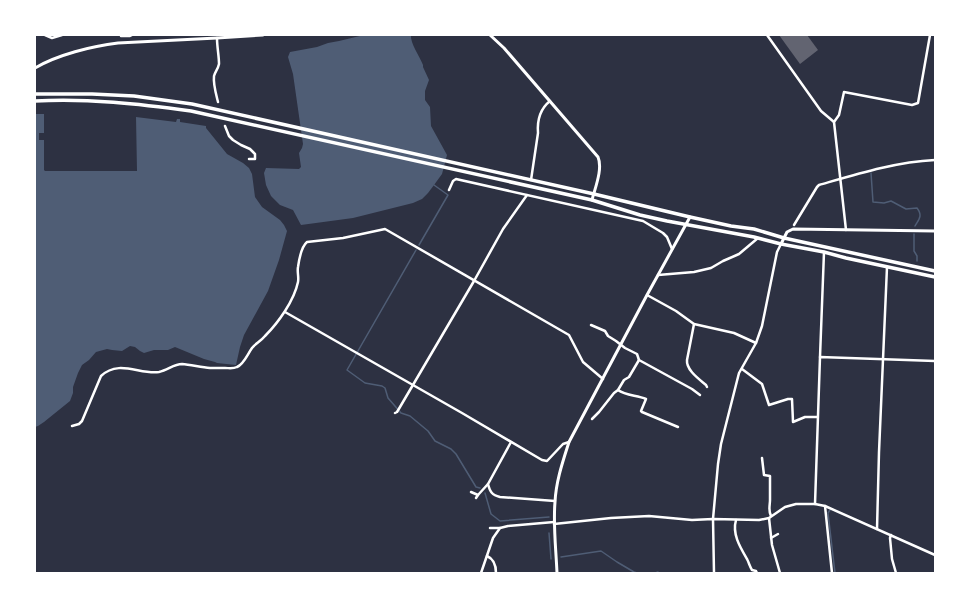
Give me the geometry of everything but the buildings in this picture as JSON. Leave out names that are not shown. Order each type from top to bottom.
[{"type":"main road","points":[[35,94],[92,94],[141,97],[192,104],[690,217],[731,226],[754,229],[784,238],[935,271]]},
{"type":"main road","points":[[35,101],[63,100],[134,103],[191,111],[592,200],[640,215],[685,225],[758,238],[887,267],[935,276]]},
{"type":"street","points":[[45,35],[52,38],[62,35]]},
{"type":"street","points":[[122,43],[121,36],[132,35]]},
{"type":"street","points":[[35,68],[52,60],[105,44],[263,35]]},
{"type":"street","points":[[490,35],[504,48],[598,157],[600,168],[592,200]]},
{"type":"street","points":[[767,35],[821,111],[834,122]]},
{"type":"street","points":[[846,230],[834,122],[839,115],[844,92],[912,105],[918,103],[930,35]]},
{"type":"street","points":[[217,38],[218,70],[214,77],[215,92],[218,102]]},
{"type":"street","points":[[531,180],[540,116],[544,107],[550,100]]},
{"type":"street","points":[[225,126],[229,136],[233,140],[250,149],[255,154],[255,159],[249,159]]},
{"type":"street","points":[[794,225],[816,187],[819,185],[865,171],[920,160],[935,160]]},
{"type":"street","points":[[449,190],[453,181],[456,179],[643,221],[664,233],[672,249]]},
{"type":"street","points":[[396,413],[503,229],[527,195]]},
{"type":"street","points":[[557,573],[554,523],[555,501],[562,464],[569,442],[647,294],[690,217]]},
{"type":"street","points":[[72,426],[79,424],[82,421],[101,376],[106,372],[122,368],[131,368],[142,371],[159,372],[183,364],[211,368],[233,369],[237,367],[285,312],[298,283],[298,268],[303,248],[307,242],[343,238],[385,229],[569,336],[583,362],[603,379]]},
{"type":"street","points":[[714,573],[713,518],[721,444],[739,373],[756,343],[762,326],[777,252],[786,232],[791,229],[935,232]]},
{"type":"street","points":[[658,275],[694,272],[711,268],[739,254],[758,238]]},
{"type":"street","points":[[815,504],[824,252]]},
{"type":"street","points":[[877,529],[878,452],[887,267]]},
{"type":"street","points":[[647,294],[676,311],[694,324],[734,333],[756,343]]},
{"type":"street","points":[[285,312],[542,460],[547,461],[563,444],[569,442]]},
{"type":"street","points":[[694,324],[687,366],[707,387]]},
{"type":"street","points":[[591,325],[605,331],[608,336],[637,354],[639,360],[692,389],[700,395]]},
{"type":"street","points":[[820,357],[935,361]]},
{"type":"street","points":[[592,419],[618,390],[624,380],[629,377],[639,360]]},
{"type":"street","points":[[742,368],[762,384],[768,405],[792,399],[794,422],[805,417],[817,417]]},
{"type":"street","points":[[618,390],[646,399],[642,412],[678,427]]},
{"type":"street","points":[[476,498],[488,484],[511,442]]},
{"type":"street","points":[[762,458],[764,476],[770,476],[769,509],[771,538],[780,573]]},
{"type":"street","points":[[488,484],[494,496],[555,501]]},
{"type":"street","points":[[472,492],[478,495]]},
{"type":"street","points":[[490,528],[649,516],[692,520],[713,518],[759,520],[770,517],[785,507],[796,504],[815,504],[824,506],[935,555]]},
{"type":"street","points":[[824,506],[832,573]]},
{"type":"street","points":[[736,520],[734,528],[741,550],[752,570],[756,571],[757,573]]},
{"type":"street","points":[[481,573],[493,538],[500,528]]},
{"type":"street","points":[[771,538],[778,534]]},
{"type":"street","points":[[891,536],[892,559],[896,573]]},
{"type":"street","points":[[487,556],[494,561],[496,573]]},
{"type":"water","points":[[364,35],[411,35],[414,46],[429,80],[425,91],[425,100],[430,107],[431,126],[447,155],[442,174],[422,199],[413,203],[353,218],[301,225],[293,210],[280,205],[271,196],[266,185],[264,173],[266,168],[299,169],[301,167],[299,153],[303,144],[293,74],[288,57],[290,52]]},
{"type":"water","points":[[35,114],[44,114],[44,133],[39,133],[39,140],[44,140],[45,171],[137,171],[136,117],[176,122],[177,119],[180,119],[180,122],[206,126],[227,154],[249,168],[252,174],[255,197],[262,207],[280,220],[287,231],[268,291],[244,335],[236,365],[217,363],[175,347],[168,350],[154,350],[144,353],[135,347],[130,346],[122,351],[107,349],[96,352],[82,365],[73,387],[73,393],[70,401],[44,422],[35,427]]},
{"type":"waterway","points":[[871,173],[873,202],[884,203],[891,201],[906,209],[917,208],[920,215],[915,226]]},
{"type":"waterway","points":[[419,245],[448,195],[434,185]]},
{"type":"waterway","points":[[914,234],[914,251],[917,256],[917,261]]},
{"type":"waterway","points":[[416,250],[347,370],[365,383],[382,386],[385,388],[388,398],[401,413],[410,416],[428,431],[435,441],[451,449],[456,454],[476,487],[480,488]]},
{"type":"waterway","points":[[485,493],[491,514],[500,521],[549,517]]},
{"type":"waterway","points":[[830,510],[828,513],[835,573]]},
{"type":"waterway","points":[[549,533],[551,559]]},
{"type":"waterway","points":[[561,557],[601,551],[637,573]]},
{"type":"waterway","points":[[655,573],[658,573]]}]
